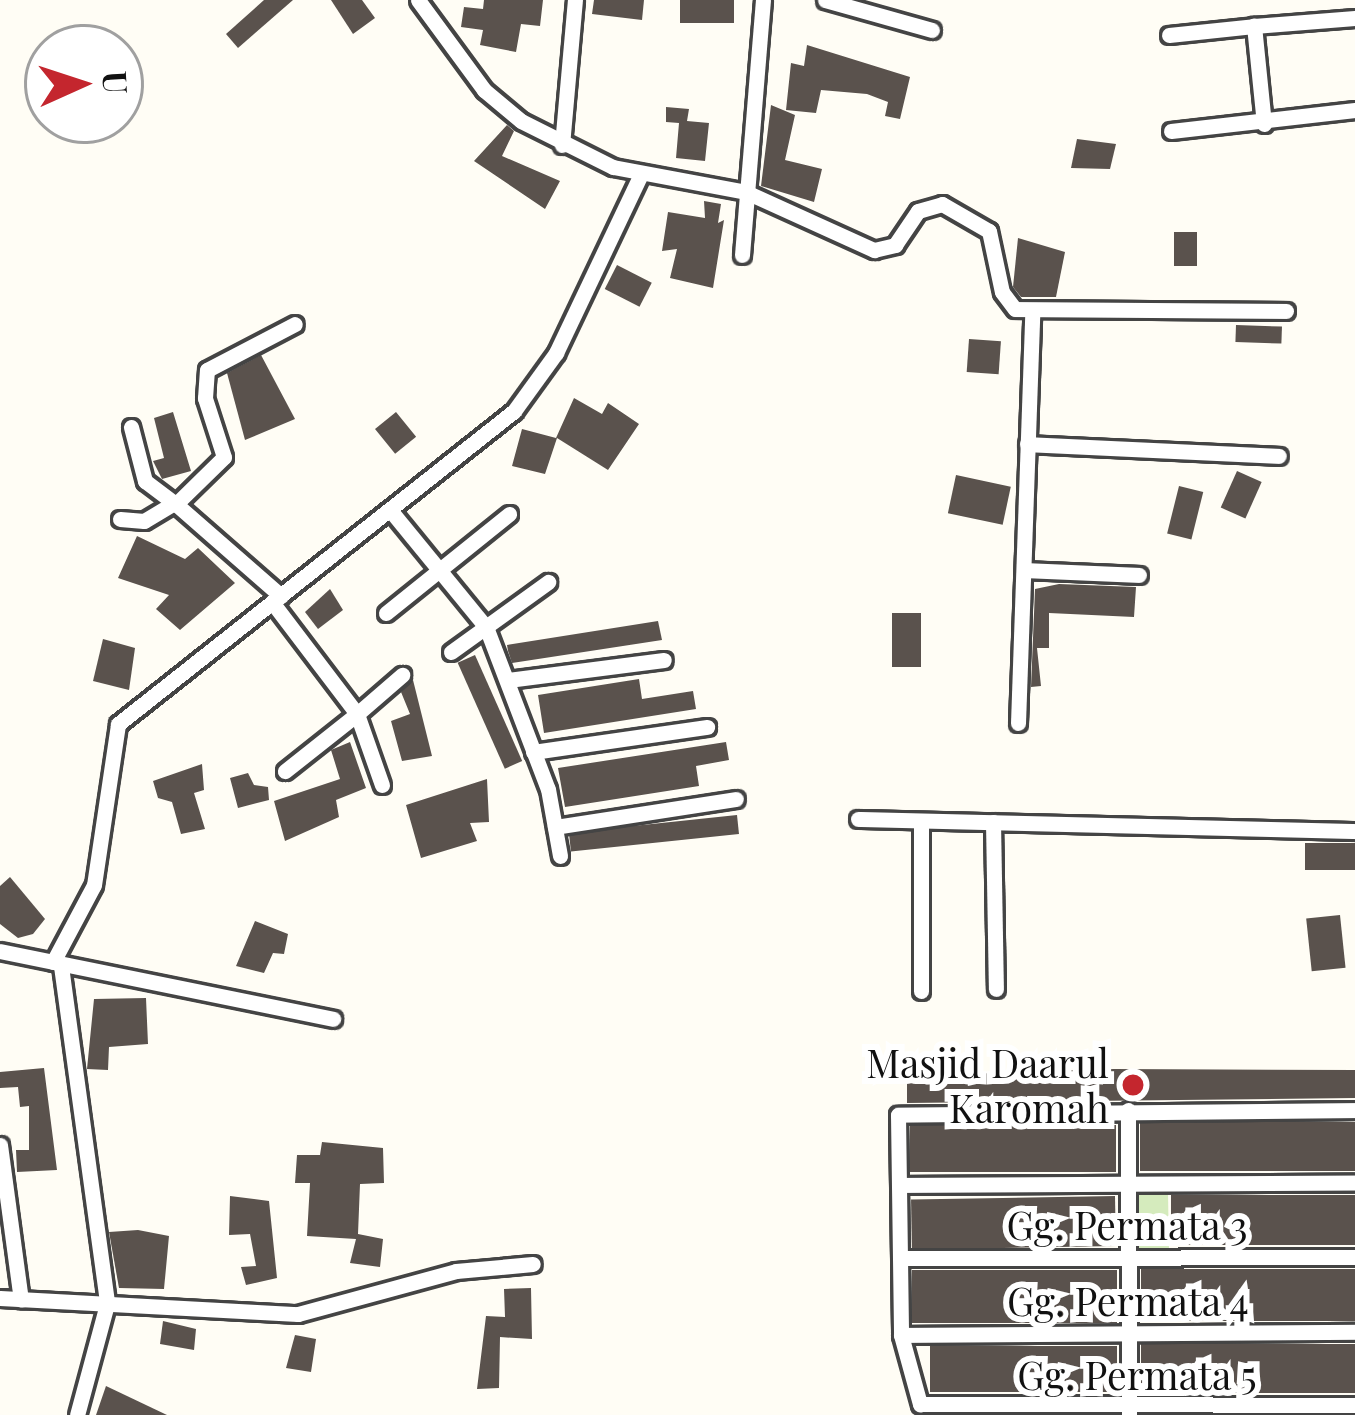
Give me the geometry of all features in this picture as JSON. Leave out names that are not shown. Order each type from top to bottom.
[{"type":"street","points":[[418,0],[484,90],[562,145],[640,176],[746,192],[874,250],[895,244],[919,211],[942,204],[959,210],[997,243],[1008,304],[1032,312],[1286,311]]},
{"type":"street","points":[[562,145],[574,0]]},
{"type":"street","points":[[742,255],[763,0]]},
{"type":"street","points":[[825,0],[932,30]]},
{"type":"street","points":[[1300,22],[1302,0]]},
{"type":"street","points":[[1169,35],[1355,18]]},
{"type":"street","points":[[1254,26],[1264,124]]},
{"type":"street","points":[[1171,131],[1355,110]]},
{"type":"street","points":[[77,1415],[107,1304],[57,964],[94,885],[118,724],[497,427],[556,353],[640,176]]},
{"type":"street","points":[[1018,723],[1032,312]]},
{"type":"street","points":[[120,519],[144,521],[175,504],[224,457],[203,390],[208,370],[295,324]]},
{"type":"street","points":[[131,427],[146,481],[277,599],[357,714],[382,785]]},
{"type":"street","points":[[1028,444],[1279,455]]},
{"type":"street","points":[[391,511],[486,627],[533,752],[560,856]]},
{"type":"street","points":[[386,613],[508,514]]},
{"type":"street","points":[[1025,570],[1139,574]]},
{"type":"street","points":[[452,652],[548,582]]},
{"type":"street","points":[[508,680],[664,660]]},
{"type":"street","points":[[285,771],[402,675]]},
{"type":"street","points":[[533,752],[707,727]]},
{"type":"street","points":[[555,826],[736,799]]},
{"type":"street","points":[[858,819],[1355,831]]},
{"type":"street","points":[[921,821],[921,991]]},
{"type":"street","points":[[993,822],[996,989]]},
{"type":"street","points":[[0,951],[333,1019]]},
{"type":"street","points":[[1128,1110],[1129,1412]]},
{"type":"street","points":[[901,1335],[900,1113],[1355,1110]]},
{"type":"street","points":[[0,1144],[21,1300]]},
{"type":"street","points":[[899,1185],[1355,1183]]},
{"type":"street","name":"Gg. Permata 3","points":[[900,1258],[1355,1257]]},
{"type":"street","points":[[0,1298],[298,1314],[456,1271],[532,1264]]},
{"type":"street","name":"Gg. Permata 4","points":[[901,1335],[1355,1332]]},
{"type":"street","name":"Gg. Permata 5","points":[[901,1335],[920,1404],[1129,1412],[1355,1405]]},
{"type":"green space","points":[[1168,1193],[1169,1253],[1137,1254],[1136,1194]]},
{"type":"building","points":[[264,0],[293,0],[238,48],[226,34]]},
{"type":"building","points":[[331,0],[362,0],[375,18],[353,34]]},
{"type":"building","points":[[484,0],[543,0],[540,26],[521,24],[516,52],[480,45],[483,30],[461,27],[464,7],[483,9]]},
{"type":"building","points":[[594,0],[644,0],[642,20],[592,14]]},
{"type":"building","points":[[680,0],[734,0],[734,23],[680,23]]},
{"type":"building","points":[[807,45],[910,77],[900,119],[885,116],[888,102],[867,94],[821,90],[816,113],[786,110],[791,63],[804,66]]},
{"type":"building","points":[[771,105],[795,115],[785,160],[822,169],[814,202],[761,186]]},
{"type":"building","points":[[666,107],[689,109],[687,121],[709,123],[705,161],[676,158],[679,123],[666,122]]},
{"type":"building","points":[[507,125],[514,131],[502,156],[560,181],[545,209],[474,161]]},
{"type":"building","points":[[1077,139],[1116,144],[1110,169],[1071,168]]},
{"type":"building","points":[[704,201],[721,204],[718,223],[724,220],[713,288],[670,278],[677,249],[662,251],[668,212],[705,218]]},
{"type":"building","points":[[1174,232],[1197,232],[1197,266],[1174,266]]},
{"type":"building","points":[[1018,238],[1065,252],[1056,297],[1021,297],[1013,287]]},
{"type":"building","points":[[617,265],[652,283],[639,307],[605,289]]},
{"type":"building","points":[[1236,325],[1282,327],[1281,344],[1235,342]]},
{"type":"building","points":[[969,339],[1001,341],[999,374],[967,372]]},
{"type":"building","points":[[261,355],[295,419],[245,440],[227,373]]},
{"type":"building","points":[[574,398],[602,414],[608,403],[639,424],[608,470],[557,438],[545,474],[512,466],[522,429],[556,438]]},
{"type":"building","points":[[173,412],[191,471],[162,479],[153,461],[164,458],[154,418]]},
{"type":"building","points":[[396,412],[416,437],[395,454],[375,429]]},
{"type":"building","points":[[1237,471],[1262,482],[1245,519],[1221,508]]},
{"type":"building","points":[[956,475],[1011,487],[1003,525],[948,513]]},
{"type":"building","points":[[1179,486],[1203,492],[1191,540],[1167,534]]},
{"type":"building","points":[[137,536],[185,559],[198,548],[235,583],[180,630],[156,609],[169,595],[118,578]]},
{"type":"building","points":[[1059,584],[1136,587],[1134,617],[1049,613],[1049,648],[1037,648],[1041,686],[1031,687],[1035,589]]},
{"type":"building","points":[[330,589],[343,610],[318,629],[305,612]]},
{"type":"building","points":[[892,613],[921,613],[921,667],[892,667]]},
{"type":"building","points":[[658,621],[662,640],[512,663],[508,651],[507,645]]},
{"type":"building","points":[[103,639],[135,648],[129,690],[93,681]]},
{"type":"building","points":[[475,655],[522,761],[505,769],[458,663]]},
{"type":"building","points":[[639,679],[642,699],[693,691],[696,709],[544,733],[538,695]]},
{"type":"building","points":[[413,680],[432,756],[402,761],[391,721],[410,714],[401,692]]},
{"type":"building","points":[[350,742],[366,788],[336,800],[339,817],[285,841],[274,801],[340,779],[331,750]]},
{"type":"building","points":[[726,742],[729,760],[696,766],[699,786],[565,807],[558,768]]},
{"type":"building","points":[[202,764],[204,790],[194,793],[205,829],[181,834],[172,802],[158,798],[153,781]]},
{"type":"building","points":[[248,773],[254,785],[268,787],[269,800],[238,808],[230,778]]},
{"type":"building","points":[[487,779],[489,822],[470,823],[477,841],[421,858],[406,805]]},
{"type":"building","points":[[737,815],[739,834],[571,852],[569,833]]},
{"type":"building","points":[[1305,843],[1355,843],[1355,870],[1305,870]]},
{"type":"building","points":[[10,877],[45,919],[33,934],[18,938],[0,924],[0,886]]},
{"type":"building","points":[[1340,915],[1346,968],[1312,971],[1306,919]]},
{"type":"building","points":[[255,921],[288,934],[284,954],[273,953],[264,973],[236,966]]},
{"type":"building","points":[[146,998],[148,1044],[109,1047],[108,1070],[87,1069],[94,999]]},
{"type":"building","points":[[44,1068],[57,1170],[17,1172],[16,1150],[29,1150],[29,1106],[20,1107],[18,1087],[0,1088],[0,1072]]},
{"type":"building","points":[[1114,1069],[1355,1070],[1355,1098],[907,1103],[907,1076]]},
{"type":"building","points":[[1140,1122],[1355,1122],[1355,1171],[1140,1171]]},
{"type":"building","points":[[910,1125],[1116,1125],[1116,1172],[910,1172]]},
{"type":"building","points":[[322,1142],[383,1148],[384,1183],[360,1184],[358,1234],[383,1239],[380,1267],[350,1263],[356,1239],[307,1236],[310,1183],[295,1183],[297,1155],[320,1155]]},
{"type":"building","points":[[1171,1195],[1355,1195],[1355,1245],[1171,1245]]},
{"type":"building","points":[[230,1196],[269,1201],[277,1278],[246,1285],[241,1267],[256,1266],[250,1234],[229,1235]]},
{"type":"building","points":[[1115,1196],[1116,1246],[912,1250],[911,1200]]},
{"type":"building","points":[[138,1230],[169,1236],[164,1289],[119,1288],[109,1232]]},
{"type":"building","points":[[1141,1269],[1355,1269],[1355,1321],[1141,1321]]},
{"type":"building","points":[[912,1270],[1117,1270],[1117,1323],[912,1323]]},
{"type":"building","points":[[531,1288],[532,1339],[500,1337],[499,1388],[477,1389],[486,1316],[505,1317],[504,1289]]},
{"type":"building","points":[[163,1321],[196,1329],[194,1350],[160,1344]]},
{"type":"building","points":[[295,1335],[316,1339],[311,1372],[286,1368]]},
{"type":"building","points":[[1141,1344],[1355,1344],[1355,1393],[1141,1393]]},
{"type":"building","points":[[930,1346],[1117,1346],[1117,1392],[930,1392]]},
{"type":"building","points":[[106,1386],[167,1415],[96,1415]]},
{"type":"place","name":"Masjid Daarul Karomah","points":[[1133,1085]]}]
